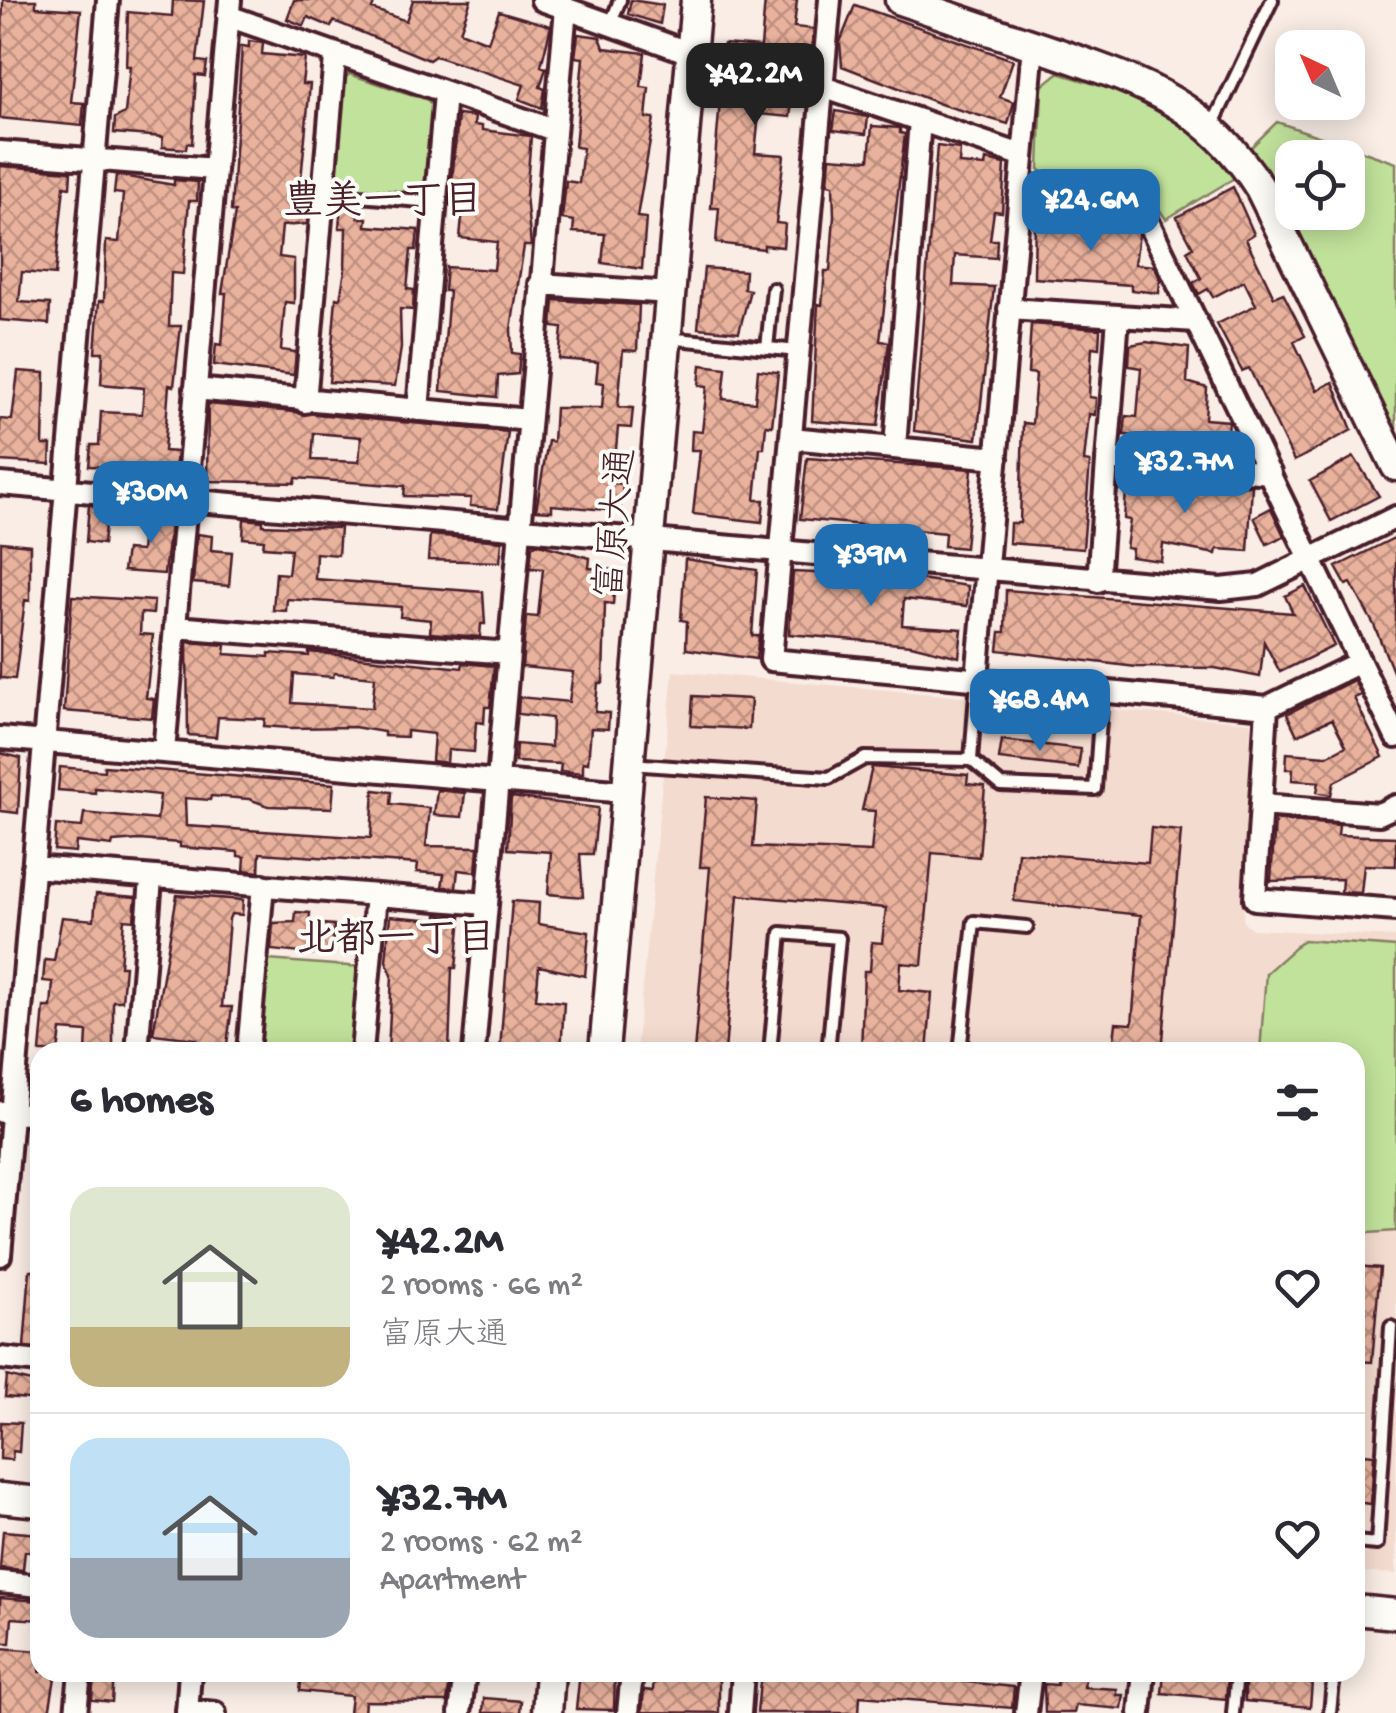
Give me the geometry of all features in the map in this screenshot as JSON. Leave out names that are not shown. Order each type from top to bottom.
[{"type":"street","points":[[0,1254],[6,1112],[33,867],[108,0]]},
{"type":"street","points":[[542,0],[690,54]]},
{"type":"street","name":"富原大通","points":[[605,1042],[696,0]]},
{"type":"street","points":[[830,0],[771,660],[1267,707],[1360,662]]},
{"type":"street","points":[[900,0],[943,7],[1033,45],[1148,85],[1212,127],[1241,158],[1260,188],[1396,466]]},
{"type":"street","points":[[164,752],[229,8],[335,57],[554,130]]},
{"type":"street","points":[[475,1042],[566,8]]},
{"type":"street","points":[[977,680],[1033,45]]},
{"type":"street","points":[[304,402],[335,57]]},
{"type":"street","points":[[820,86],[1022,154]]},
{"type":"street","points":[[418,410],[445,93]]},
{"type":"street","points":[[894,447],[920,120]]},
{"type":"street","points":[[0,152],[214,169]]},
{"type":"street","points":[[1019,198],[1142,210],[1396,736]]},
{"type":"street","points":[[540,284],[670,294]]},
{"type":"street","points":[[1010,310],[1196,321]]},
{"type":"street","points":[[1098,581],[1118,317]]},
{"type":"street","points":[[195,389],[529,420]]},
{"type":"street","points":[[790,438],[997,458]]},
{"type":"street","points":[[1107,458],[1270,473]]},
{"type":"street","points":[[0,484],[1221,589],[1258,586],[1396,518]]},
{"type":"street","points":[[175,626],[509,653]]},
{"type":"street","points":[[1267,707],[1256,900],[1396,910]]},
{"type":"street","points":[[0,738],[498,782],[628,778]]},
{"type":"street","points":[[1261,805],[1378,814],[1396,806]]},
{"type":"street","points":[[33,867],[487,904]]},
{"type":"street","points":[[138,1042],[151,879]]},
{"type":"street","points":[[249,1042],[263,885]]},
{"type":"street","points":[[363,1042],[376,895]]},
{"type":"street","points":[[0,1358],[30,1361]]},
{"type":"street","points":[[0,1498],[30,1501]]},
{"type":"street","points":[[0,1582],[30,1585]]},
{"type":"street","points":[[1365,1611],[1396,1614]]},
{"type":"street","points":[[76,1713],[79,1682]]},
{"type":"street","points":[[189,1682],[187,1712],[215,1713]]},
{"type":"street","points":[[460,1713],[463,1682]]},
{"type":"street","points":[[546,1713],[549,1682]]},
{"type":"street","points":[[628,1713],[631,1682]]},
{"type":"street","points":[[740,1713],[742,1682]]},
{"type":"street","points":[[1026,1713],[1029,1682]]},
{"type":"street","points":[[1140,1713],[1143,1682]]},
{"type":"lane","points":[[614,15],[620,0]]},
{"type":"lane","points":[[1212,127],[1272,0]]},
{"type":"lane","points":[[321,194],[434,202]]},
{"type":"lane","points":[[767,348],[773,289]]},
{"type":"lane","points":[[666,338],[798,351]]},
{"type":"lane","points":[[972,760],[977,680]]},
{"type":"lane","points":[[628,778],[829,778],[865,758],[972,760],[1001,785],[1095,789],[1102,691]]},
{"type":"lane","points":[[961,1042],[974,922],[1027,926]]},
{"type":"lane","points":[[771,1042],[781,933],[838,938],[829,1042]]},
{"type":"lane","points":[[1365,1543],[1377,1544],[1391,1327]]},
{"type":"lane","points":[[1233,1713],[1236,1682]]},
{"type":"lane","points":[[1330,1713],[1333,1682]]},
{"type":"shaded area","points":[[673,671],[1251,722],[1243,922],[1253,929],[1396,937],[1396,1574],[1365,1572],[1365,1042],[637,1042]]},
{"type":"green space","points":[[1058,73],[1151,101],[1217,150],[1238,176],[1166,219],[1150,196],[1057,184],[1039,169],[1042,86]]},
{"type":"green space","points":[[349,74],[428,100],[433,108],[427,195],[335,187],[343,80]]},
{"type":"green space","points":[[1277,122],[1329,140],[1275,140],[1275,225],[1241,157]]},
{"type":"green space","points":[[1365,152],[1396,163],[1396,466],[1278,230],[1365,230]]},
{"type":"green space","points":[[1303,940],[1396,947],[1396,1231],[1365,1233],[1365,1042],[1261,1042],[1266,973]]},
{"type":"green space","points":[[268,960],[361,967],[355,1042],[261,1042]]},
{"type":"building","points":[[3,0],[36,0],[36,7],[81,10],[71,102],[84,103],[82,126],[0,118]]},
{"type":"building","points":[[173,0],[204,1],[197,61],[207,62],[205,76],[196,75],[192,144],[187,143],[186,149],[162,147],[163,137],[114,133],[115,118],[125,113],[130,66],[126,66],[128,12],[172,16]]},
{"type":"building","points":[[294,0],[375,0],[372,9],[406,21],[413,0],[471,0],[460,31],[488,42],[499,11],[551,26],[541,66],[546,68],[540,87],[545,89],[542,108],[519,99],[524,85],[435,56],[429,60],[334,21],[331,27],[308,17],[304,26],[287,19]]},
{"type":"building","points":[[631,0],[663,5],[660,24],[628,14]]},
{"type":"building","points":[[765,0],[797,0],[794,27],[814,29],[812,50],[800,49],[790,117],[759,114],[755,153],[784,155],[776,223],[785,224],[783,247],[764,245],[764,249],[716,243],[719,208],[711,208],[720,100],[716,100],[724,44],[761,47]]},
{"type":"building","points":[[855,5],[1013,60],[1000,97],[1014,102],[1008,124],[943,105],[842,66],[840,42]]},
{"type":"building","points":[[578,34],[600,37],[604,48],[645,53],[641,87],[649,88],[646,118],[654,118],[637,217],[646,218],[642,269],[602,263],[605,234],[573,232],[574,221],[562,219],[566,181],[579,183],[583,148],[575,147],[583,58],[575,57]]},
{"type":"building","points":[[249,41],[263,43],[262,54],[305,58],[302,84],[310,84],[301,180],[308,181],[307,224],[282,226],[279,257],[294,259],[294,303],[285,302],[281,350],[296,352],[294,375],[214,365],[216,344],[222,345],[226,293],[222,293],[235,212],[231,211],[242,46],[249,47]]},
{"type":"building","points":[[836,111],[868,117],[866,134],[833,130]]},
{"type":"building","points":[[458,115],[475,117],[474,125],[482,126],[482,130],[531,136],[526,196],[531,246],[524,246],[511,329],[512,353],[520,354],[518,374],[498,376],[497,397],[441,391],[449,291],[444,291],[446,267],[494,270],[497,242],[460,238],[463,208],[450,206]]},
{"type":"building","points":[[872,126],[900,128],[900,133],[905,134],[880,341],[889,342],[878,426],[812,421],[818,304],[822,305],[825,271],[830,271],[834,216],[833,185],[828,184],[830,157],[869,160]]},
{"type":"building","points":[[937,146],[960,149],[959,164],[985,166],[986,160],[1005,164],[1002,212],[994,211],[990,240],[997,240],[996,258],[955,255],[953,285],[994,287],[977,439],[914,431]]},
{"type":"building","points":[[0,166],[71,171],[70,187],[64,186],[55,275],[22,272],[19,302],[50,304],[49,324],[0,320]]},
{"type":"building","points":[[116,175],[174,185],[174,180],[198,182],[197,201],[189,201],[183,274],[171,273],[169,326],[181,326],[174,386],[169,385],[164,451],[177,452],[175,470],[89,466],[91,445],[99,445],[101,412],[142,414],[144,388],[101,384],[103,352],[95,352],[99,301],[104,301],[106,241],[119,242],[123,194],[114,193]]},
{"type":"building","points":[[1233,187],[1254,234],[1246,239],[1274,297],[1283,293],[1305,336],[1294,342],[1317,390],[1333,382],[1352,430],[1294,461],[1249,368],[1242,371],[1217,324],[1256,305],[1244,281],[1213,297],[1208,289],[1199,294],[1193,283],[1201,278],[1187,251],[1193,247],[1177,217]]},
{"type":"building","points":[[341,204],[359,205],[358,218],[367,218],[366,226],[418,230],[416,250],[411,250],[407,289],[414,290],[413,310],[400,309],[401,348],[395,386],[329,382],[336,298],[340,299],[345,270],[346,228],[339,228]]},
{"type":"building","points":[[1035,215],[1135,226],[1139,234],[1135,264],[1154,266],[1160,278],[1159,293],[1131,290],[1131,285],[1034,278]]},
{"type":"building","points":[[704,268],[745,271],[744,289],[750,290],[739,332],[698,328]]},
{"type":"building","points":[[554,300],[639,305],[637,351],[623,350],[618,407],[633,408],[631,428],[618,427],[613,483],[623,484],[621,505],[605,503],[605,510],[552,505],[552,511],[536,510],[548,441],[553,442],[555,408],[602,408],[604,383],[596,382],[598,362],[559,359],[562,328],[552,327]]},
{"type":"building","points":[[1031,324],[1100,329],[1099,348],[1092,347],[1089,397],[1096,398],[1095,415],[1089,414],[1084,461],[1090,462],[1083,549],[1009,543],[1010,523],[1020,523],[1023,423],[1032,424],[1036,374],[1028,373]]},
{"type":"building","points":[[1146,342],[1189,348],[1187,382],[1207,388],[1205,419],[1229,421],[1226,451],[1203,449],[1203,440],[1124,435],[1126,416],[1137,417],[1141,368],[1129,366],[1130,345]]},
{"type":"building","points":[[701,365],[726,368],[723,399],[755,402],[758,370],[778,372],[772,426],[766,425],[764,448],[760,448],[755,500],[764,500],[762,522],[693,514],[700,450],[691,450],[692,431],[702,432],[707,386],[699,385]]},
{"type":"building","points":[[18,371],[45,373],[43,445],[51,445],[50,464],[0,461],[0,419],[12,420]]},
{"type":"building","points":[[208,404],[508,432],[498,509],[470,506],[471,498],[404,496],[405,486],[296,478],[295,483],[207,481]],"holes":[[[314,433],[361,437],[359,462],[312,460]]]},
{"type":"building","points":[[1354,457],[1379,496],[1331,521],[1310,481]]},
{"type":"building","points":[[807,458],[972,469],[965,548],[944,546],[945,533],[800,519]]},
{"type":"building","points":[[1120,476],[1252,486],[1248,551],[1217,549],[1216,554],[1163,544],[1161,561],[1131,557],[1132,549],[1126,548],[1130,520],[1124,519],[1126,491],[1119,490]]},
{"type":"building","points":[[89,505],[107,507],[103,544],[86,542]]},
{"type":"building","points":[[1271,508],[1284,536],[1267,544],[1254,517]]},
{"type":"building","points":[[145,510],[163,512],[162,518],[171,518],[164,574],[123,571],[126,550],[141,551]]},
{"type":"building","points":[[244,519],[263,521],[263,525],[340,528],[338,555],[316,553],[315,579],[483,592],[485,624],[481,624],[480,637],[430,633],[431,620],[400,617],[401,607],[287,599],[286,611],[273,610],[276,573],[288,574],[291,549],[263,547],[264,540],[243,538]]},
{"type":"building","points":[[197,534],[212,536],[211,550],[232,552],[229,586],[193,583]]},
{"type":"building","points":[[430,535],[502,541],[500,562],[428,560]]},
{"type":"building","points":[[1396,537],[1396,679],[1374,625],[1351,583],[1346,585],[1336,567]]},
{"type":"building","points":[[1,542],[30,545],[30,601],[25,600],[15,679],[0,678]]},
{"type":"building","points":[[539,544],[590,558],[589,568],[616,570],[613,604],[605,603],[603,683],[598,683],[595,712],[609,713],[608,729],[591,728],[588,763],[583,762],[583,773],[560,771],[561,764],[515,762],[516,744],[551,747],[552,718],[518,714],[519,697],[569,702],[573,672],[522,667],[526,616],[538,617],[543,569],[530,568],[532,546]]},
{"type":"building","points":[[685,559],[757,570],[752,636],[759,636],[756,659],[686,649],[687,621],[681,620]]},
{"type":"building","points":[[793,572],[906,577],[968,586],[967,606],[904,599],[902,625],[962,629],[959,657],[911,645],[789,634]]},
{"type":"building","points":[[1305,586],[1334,646],[1280,672],[1264,642],[1260,677],[1215,668],[1136,667],[998,650],[1000,632],[1005,632],[1006,590],[1293,613],[1285,596]]},
{"type":"building","points":[[72,596],[154,601],[153,614],[141,613],[140,634],[153,635],[146,698],[154,699],[152,718],[64,711]]},
{"type":"building","points":[[187,642],[226,645],[225,654],[269,657],[269,653],[309,656],[309,652],[462,668],[463,663],[494,666],[490,707],[485,707],[484,723],[476,722],[474,752],[448,750],[447,763],[432,761],[434,734],[407,731],[407,737],[384,736],[384,732],[354,727],[290,728],[264,726],[265,719],[218,717],[216,737],[188,735]],"holes":[[[294,674],[375,677],[372,708],[292,703]]]},
{"type":"building","points":[[1354,680],[1361,695],[1354,698],[1383,757],[1334,782],[1331,795],[1317,792],[1319,782],[1292,780],[1293,769],[1286,769],[1287,753],[1327,756],[1346,746],[1332,719],[1297,735],[1287,714]]},
{"type":"building","points":[[693,696],[751,699],[749,729],[691,726]]},
{"type":"building","points":[[1002,740],[1081,749],[1078,768],[999,759]]},
{"type":"building","points":[[0,753],[21,758],[18,813],[0,811]]},
{"type":"building","points":[[104,766],[334,784],[332,808],[268,806],[249,799],[211,796],[210,800],[185,798],[186,826],[371,838],[374,790],[392,792],[391,804],[430,808],[426,846],[478,847],[476,872],[458,870],[456,888],[442,887],[444,874],[417,872],[418,864],[260,853],[259,872],[244,870],[245,857],[238,856],[238,852],[180,847],[180,843],[139,840],[113,842],[112,846],[76,842],[75,852],[54,850],[56,825],[82,827],[84,813],[157,820],[160,795],[95,788],[95,793],[58,790],[60,767],[104,771]]},
{"type":"building","points":[[872,767],[968,775],[967,784],[985,786],[979,857],[932,853],[922,965],[901,963],[899,990],[932,993],[928,1042],[861,1042],[864,971],[870,971],[872,942],[882,943],[886,908],[738,895],[726,1042],[695,1042],[710,867],[700,867],[706,797],[757,801],[753,847],[871,852],[875,811],[862,810]]},
{"type":"building","points":[[437,790],[465,793],[462,817],[434,815]]},
{"type":"building","points":[[511,797],[598,808],[593,854],[580,854],[583,897],[548,894],[551,852],[508,849]]},
{"type":"building","points":[[1275,820],[1339,825],[1338,835],[1396,837],[1396,866],[1364,865],[1361,893],[1341,892],[1342,879],[1271,881]]},
{"type":"building","points":[[1151,828],[1181,831],[1163,1042],[1114,1040],[1116,1023],[1132,1024],[1141,915],[1014,901],[1018,852],[1148,863]]},
{"type":"building","points":[[96,894],[136,897],[134,920],[124,919],[122,1001],[113,1001],[113,1042],[86,1042],[87,1032],[61,1030],[59,1042],[41,1042],[44,1007],[51,1007],[53,982],[43,981],[45,960],[54,961],[62,917],[94,920]]},
{"type":"building","points":[[177,895],[243,900],[242,915],[231,914],[229,919],[222,1007],[232,1007],[227,1042],[197,1042],[153,1034]]},
{"type":"building","points":[[512,901],[539,903],[538,924],[589,932],[585,976],[539,966],[536,999],[564,1002],[562,1042],[501,1042]]},
{"type":"building","points":[[296,912],[310,913],[309,923],[334,925],[331,956],[271,950],[273,923],[295,922]]},
{"type":"building","points":[[437,915],[461,917],[456,968],[452,968],[449,1042],[389,1042],[392,975],[386,961],[390,916],[437,920]]},
{"type":"building","points":[[1365,1267],[1380,1268],[1372,1362],[1365,1362]]},
{"type":"building","points":[[30,1270],[30,1347],[24,1347]]},
{"type":"building","points":[[7,1376],[30,1382],[30,1399],[5,1397]]},
{"type":"building","points":[[1,1422],[21,1423],[19,1452],[13,1451],[12,1460],[0,1459]]},
{"type":"building","points":[[1365,1454],[1374,1455],[1371,1504],[1365,1503]]},
{"type":"building","points":[[3,1531],[30,1533],[30,1551],[25,1551],[23,1570],[0,1568]]},
{"type":"building","points":[[0,1598],[30,1600],[30,1619],[12,1618],[10,1643],[0,1643]]},
{"type":"building","points":[[0,1648],[30,1650],[30,1682],[54,1682],[49,1713],[0,1713]]},
{"type":"building","points":[[93,1682],[113,1682],[112,1702],[92,1700]]},
{"type":"building","points":[[301,1682],[450,1682],[447,1702],[365,1701],[364,1713],[349,1713],[351,1696],[300,1691]]},
{"type":"building","points":[[579,1682],[615,1682],[614,1710],[576,1709]]},
{"type":"building","points":[[653,1682],[719,1682],[719,1713],[642,1712],[644,1690],[653,1691]]},
{"type":"building","points":[[760,1682],[967,1682],[1014,1687],[1012,1708],[860,1696],[859,1713],[757,1713]]},
{"type":"building","points":[[1085,1682],[1084,1687],[1117,1689],[1117,1695],[1124,1695],[1122,1709],[1076,1705],[1074,1713],[1045,1713],[1044,1684]]},
{"type":"building","points":[[1163,1682],[1227,1682],[1226,1699],[1162,1693]]},
{"type":"building","points":[[1245,1682],[1312,1683],[1310,1707],[1245,1701]]},
{"type":"building","points":[[484,1698],[521,1701],[520,1713],[483,1713]]},
{"type":"district","name":"豊美一丁目","points":[[383,198]]},
{"type":"district","name":"北都一丁目","points":[[396,936]]}]
